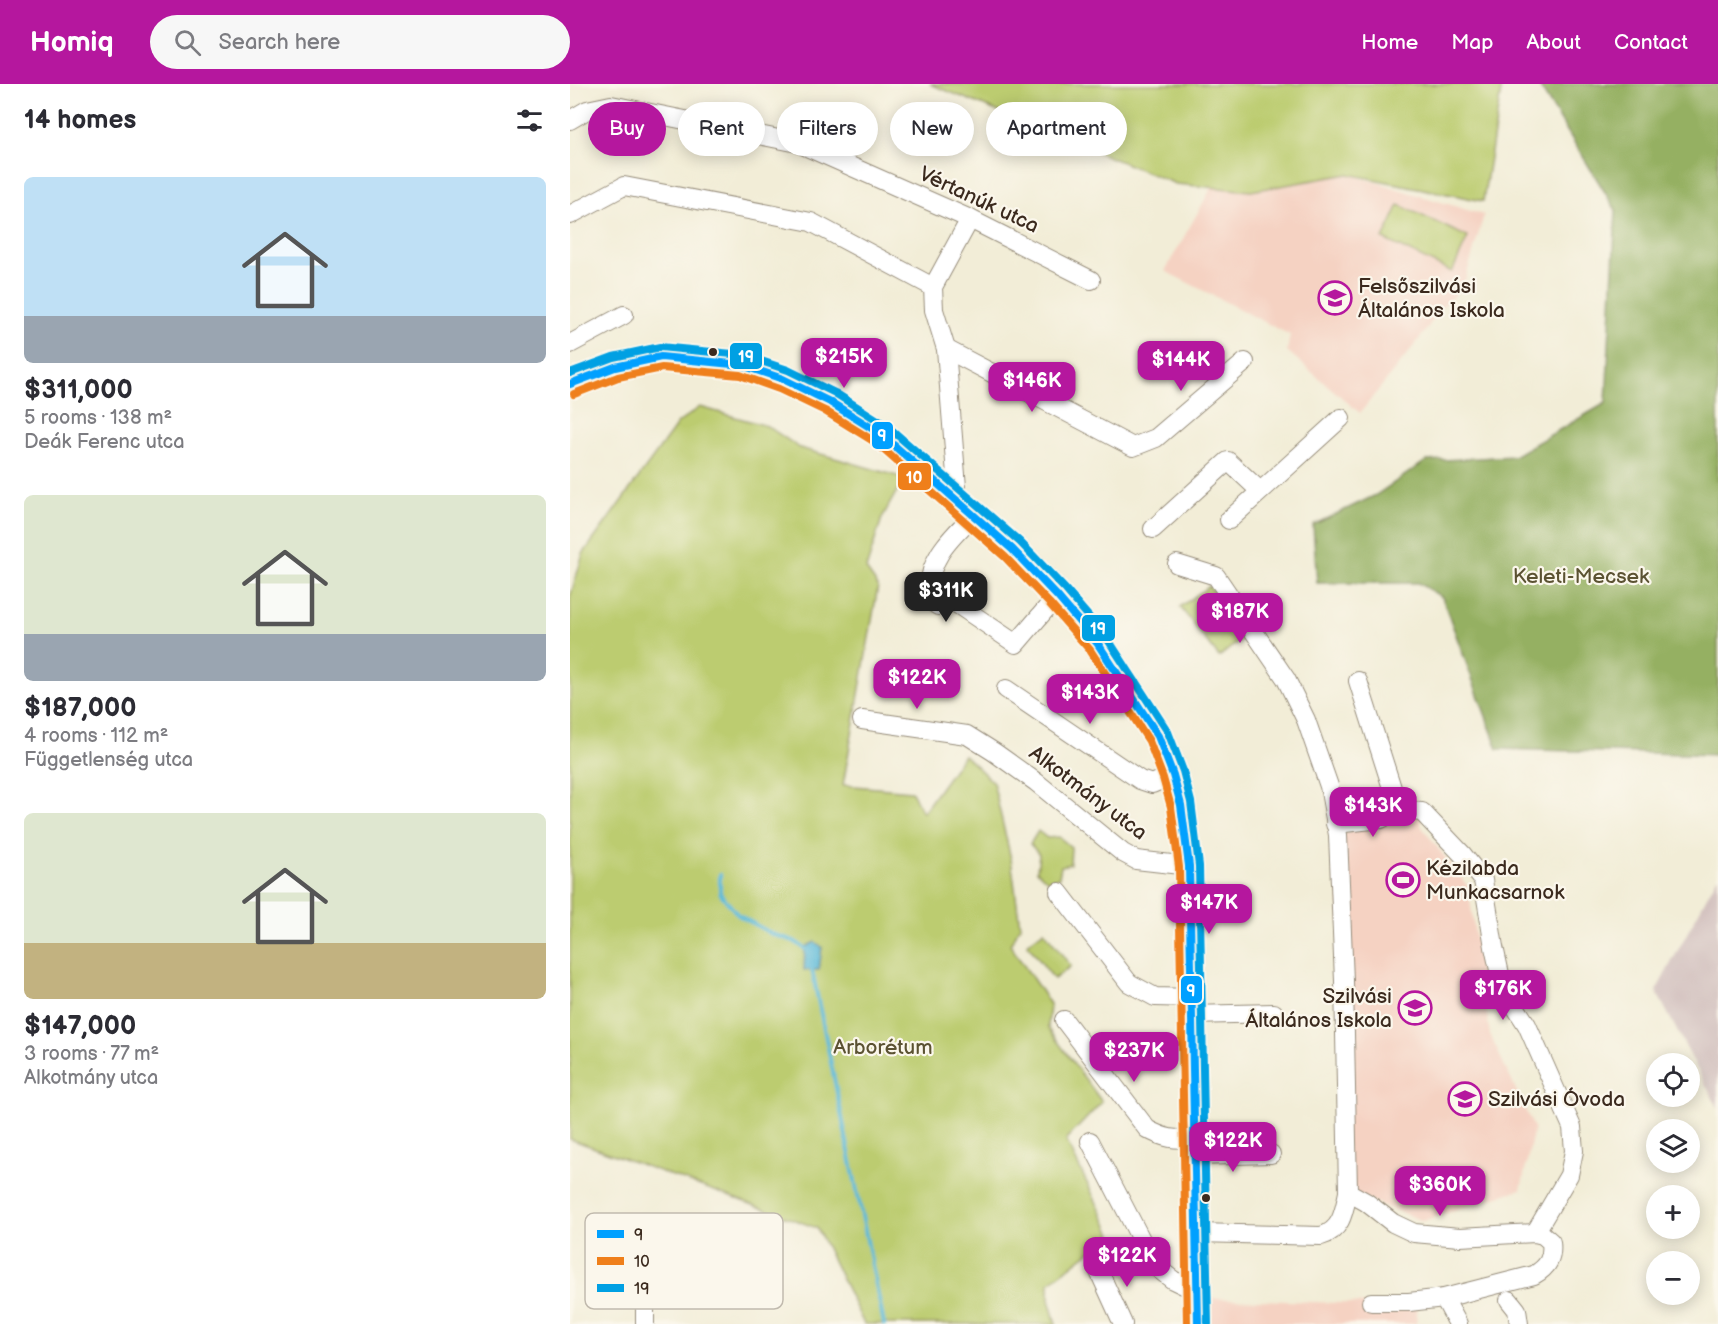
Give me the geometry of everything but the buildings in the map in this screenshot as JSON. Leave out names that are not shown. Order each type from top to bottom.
[{"type":"street","name":"Vértanúk utca","points":[[570,120],[587,110],[611,105],[798,143],[970,219],[1091,280]]},
{"type":"street","points":[[570,215],[624,186],[811,222],[933,287]]},
{"type":"street","points":[[958,500],[946,349],[934,310],[933,287],[970,219]]},
{"type":"street","points":[[570,344],[624,315]]},
{"type":"street","points":[[946,349],[1133,447],[1156,438],[1245,362]]},
{"type":"street","name":"Alkotmány utca","points":[[570,384],[615,367],[661,357],[741,365],[783,379],[840,408],[881,434],[1012,549],[1057,596],[1098,644],[1158,736],[1173,775],[1181,805],[1189,866],[1198,1324]]},
{"type":"street","points":[[1229,520],[1341,418]]},
{"type":"street","points":[[1153,529],[1228,461],[1260,492]]},
{"type":"street","points":[[974,515],[946,542],[934,563],[928,587],[930,600],[938,606],[954,602],[1016,644],[1057,596]]},
{"type":"street","points":[[1178,564],[1216,576],[1286,679],[1306,720],[1329,786],[1338,835],[1344,981],[1348,1192],[1344,1215],[1339,1225],[1329,1234],[1321,1236],[1197,1233]]},
{"type":"street","points":[[1358,681],[1399,810]]},
{"type":"street","name":"Alkotmány utca","points":[[1006,689],[1140,780],[1152,784],[1173,775]]},
{"type":"street","name":"Alkotmány utca","points":[[862,720],[967,735],[1036,782],[1136,860],[1189,866]]},
{"type":"street","points":[[1335,824],[1381,819],[1399,810],[1422,812],[1463,855],[1483,880],[1503,988],[1527,1025],[1572,1127],[1574,1150],[1569,1175],[1535,1233]]},
{"type":"street","points":[[1059,892],[1129,982],[1155,998],[1192,1007],[1274,1013]]},
{"type":"street","points":[[1069,1027],[1147,1129],[1160,1136],[1195,1147],[1271,1154]]},
{"type":"street","points":[[1090,1141],[1147,1251],[1160,1270],[1173,1280],[1198,1292]]},
{"type":"street","points":[[1348,1192],[1366,1202],[1393,1223],[1414,1233],[1460,1237],[1535,1233],[1543,1235],[1551,1242],[1552,1254],[1545,1268],[1534,1275],[1444,1298],[1409,1302],[1371,1302]]},
{"type":"street","points":[[1097,1267],[1123,1324]]},
{"type":"street","points":[[1444,1298],[1458,1324]]},
{"type":"street","points":[[1509,1300],[1517,1310],[1519,1324]]},
{"type":"shaded area","name":"Felsőszilvási Általános Iskola","points":[[1348,174],[1484,215],[1463,287],[1440,309],[1424,333],[1360,413],[1287,351],[1290,335],[1165,271],[1212,187],[1251,191]]},
{"type":"shaded area","name":"Szilvási Általános Iskola","points":[[1422,812],[1421,826],[1468,887],[1490,1035],[1534,1128],[1521,1189],[1423,1221],[1348,1192],[1338,835]]},
{"type":"shaded area","points":[[1718,876],[1718,1108],[1700,1074],[1700,1053],[1689,1053],[1656,991]]},
{"type":"shaded area","points":[[1206,1298],[1418,1306],[1416,1324],[1206,1324]]},
{"type":"green space","points":[[930,84],[1502,84],[1483,201],[1348,174],[1251,191],[1176,184],[1107,156],[1127,156],[1127,102],[986,102],[986,107]]},
{"type":"green space","name":"Keleti-Mecsek","points":[[1538,84],[1718,84],[1718,755],[1498,749],[1442,597],[1418,583],[1317,583],[1313,525],[1376,495],[1426,461],[1514,456],[1606,403],[1616,210]]},
{"type":"green space","points":[[1399,205],[1468,237],[1452,272],[1383,239]]},
{"type":"green space","name":"Arborétum","points":[[700,407],[767,426],[800,448],[904,478],[882,518],[866,569],[878,586],[843,785],[911,791],[923,812],[964,755],[993,782],[1011,859],[1020,926],[1010,945],[1050,1004],[1048,1028],[1102,1102],[1066,1140],[1112,1234],[1049,1283],[1049,1300],[1056,1324],[864,1324],[817,1228],[783,1216],[783,1213],[775,1213],[570,1139],[570,597],[583,554],[678,423]]},
{"type":"green space","points":[[1209,586],[1244,637],[1219,657],[1180,607]]},
{"type":"green space","points":[[1038,831],[1047,838],[1059,837],[1071,847],[1070,864],[1061,866],[1059,877],[1048,881],[1037,871],[1039,854],[1030,844]]},
{"type":"green space","points":[[1044,931],[1071,966],[1054,979],[1027,944]]},
{"type":"water","points":[[815,942],[822,947],[819,970],[804,970],[805,947]]},
{"type":"waterway","points":[[720,874],[720,893],[738,915],[772,934],[794,941],[807,950]]},
{"type":"waterway","points":[[811,965],[884,1324]]},
{"type":"transit line","name":"19","points":[[570,373],[613,357],[660,347],[743,355],[788,370],[835,393],[887,426],[1020,542],[1107,638],[1168,732],[1183,771],[1191,802],[1199,866],[1208,1324]]},
{"type":"transit line","name":"9","points":[[570,384],[615,367],[661,357],[742,365],[783,379],[830,402],[881,434],[1012,549],[1057,596],[1098,644],[1158,736],[1173,775],[1181,805],[1189,866],[1198,1324]]},
{"type":"transit line","name":"10","points":[[574,394],[618,377],[662,368],[740,375],[779,389],[825,411],[875,442],[1005,557],[1090,650],[1149,741],[1171,807],[1179,867],[1187,1324]]},
{"type":"place","name":"Felsőszilvási Általános Iskola","points":[[1335,298]]},
{"type":"place","name":"Kézilabda Munkacsarnok","points":[[1403,880]]},
{"type":"place","name":"Szilvási Általános Iskola","points":[[1415,1008]]},
{"type":"place","name":"Szilvási Óvoda","points":[[1465,1099]]}]
